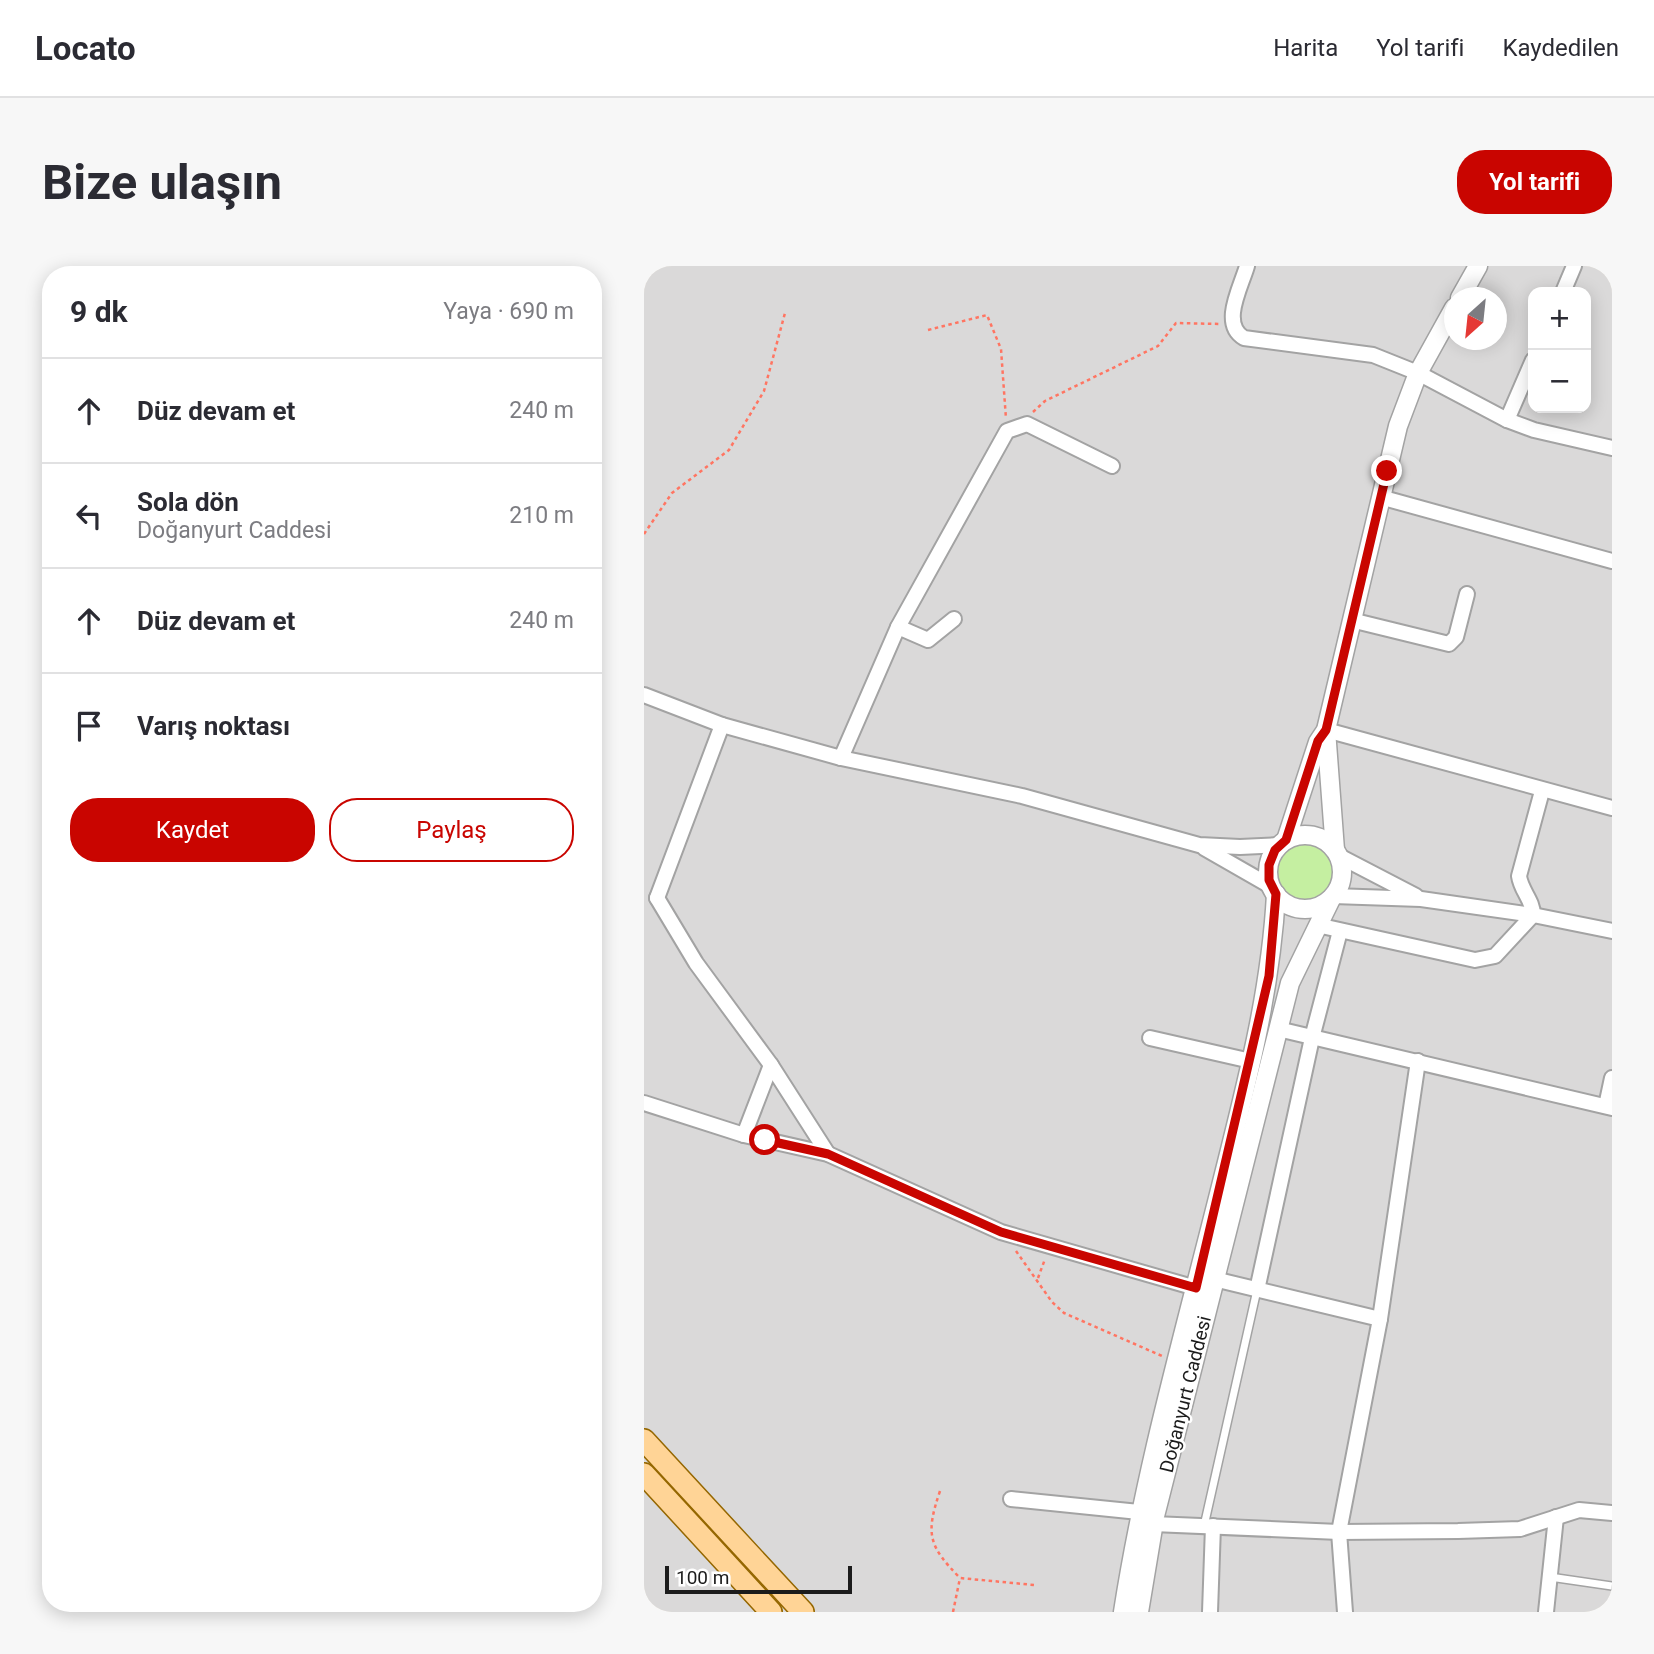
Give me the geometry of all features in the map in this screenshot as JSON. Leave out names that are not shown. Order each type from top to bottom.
[{"type":"main road","points":[[644,1440],[803,1612]]},
{"type":"main road","points":[[644,1474],[771,1612]]},
{"type":"street","points":[[1247,266],[1232,324],[1244,338],[1358,352],[1418,373],[1507,420],[1534,430],[1612,448]]},
{"type":"street","points":[[1466,287],[1478,266]]},
{"type":"street","points":[[1565,287],[1574,266]]},
{"type":"street","points":[[1199,845],[1274,891],[1287,904],[1302,909],[1318,907],[1332,898],[1342,879],[1337,853],[1326,730],[1398,426],[1418,373],[1444,325]]},
{"type":"street","points":[[1507,420],[1528,372]]},
{"type":"street","points":[[841,758],[898,627],[1013,428],[1027,424],[1112,466]]},
{"type":"street","points":[[1380,497],[1612,561]]},
{"type":"street","points":[[1350,620],[1449,644],[1456,637],[1467,594]]},
{"type":"street","points":[[898,627],[928,640],[954,619]]},
{"type":"street","points":[[644,695],[722,725],[841,758],[1022,796],[1199,845],[1240,848],[1283,842],[1301,835],[1316,836],[1337,853],[1420,898]]},
{"type":"street","points":[[722,725],[651,898],[724,1005],[771,1065],[828,1154]]},
{"type":"street","points":[[1326,730],[1612,808]]},
{"type":"street","points":[[1274,891],[1269,865],[1283,842],[1318,741],[1326,730]]},
{"type":"street","points":[[1317,926],[1475,960],[1486,960],[1495,956],[1533,915],[1533,906],[1521,886],[1519,876],[1542,791]]},
{"type":"street","name":"Doğanyurt Caddesi","points":[[1123,1612],[1139,1513],[1251,1061],[1269,976],[1274,891]]},
{"type":"street","points":[[1332,898],[1420,898],[1533,915],[1612,931]]},
{"type":"street","name":"Doğanyurt Caddesi","points":[[1139,1612],[1153,1524],[1290,983],[1332,898]]},
{"type":"street","points":[[1257,1290],[1312,1038],[1340,931]]},
{"type":"street","points":[[1278,1029],[1609,1107],[1612,1078]]},
{"type":"street","points":[[1150,1038],[1251,1061]]},
{"type":"street","points":[[1345,1612],[1339,1532],[1380,1319],[1418,1062]]},
{"type":"street","points":[[744,1135],[771,1065]]},
{"type":"street","points":[[644,1103],[744,1135],[828,1154],[1001,1232],[1196,1288]]},
{"type":"street","points":[[1214,1279],[1380,1319]]},
{"type":"street","points":[[1011,1499],[1139,1513]]},
{"type":"street","points":[[1153,1524],[1339,1532],[1520,1529],[1579,1510],[1612,1513]]},
{"type":"street","points":[[1546,1612],[1556,1517]]},
{"type":"street","points":[[1209,1526],[1210,1612]]},
{"type":"lane","points":[[1209,1526],[1257,1290]]},
{"type":"lane","points":[[1550,1577],[1612,1586]]},
{"type":"path","points":[[644,534],[672,493],[729,450],[764,391],[785,313]]},
{"type":"path","points":[[928,330],[987,315],[1001,349],[1013,428]]},
{"type":"path","points":[[1013,428],[1045,401],[1158,346],[1176,323],[1232,324]]},
{"type":"path","points":[[1001,1232],[1038,1278],[1052,1302],[1065,1314],[1177,1363]]},
{"type":"path","points":[[1038,1278],[1047,1256],[1056,1248]]},
{"type":"path","points":[[940,1491],[930,1535],[933,1546],[960,1578],[1034,1585]]},
{"type":"path","points":[[953,1612],[960,1578]]},
{"type":"shaded area","points":[[644,266],[1612,266],[1612,1612],[644,1612]]},
{"type":"green space","points":[[1305,841],[1327,850],[1336,872],[1327,894],[1305,903],[1283,894],[1274,872],[1283,850]]},
{"type":"route","points":[[765,1140],[828,1154],[1001,1232],[1196,1288],[1241,1107],[1269,976],[1276,894],[1269,880],[1269,865],[1275,850],[1286,840],[1318,741],[1326,730],[1387,471]]}]
